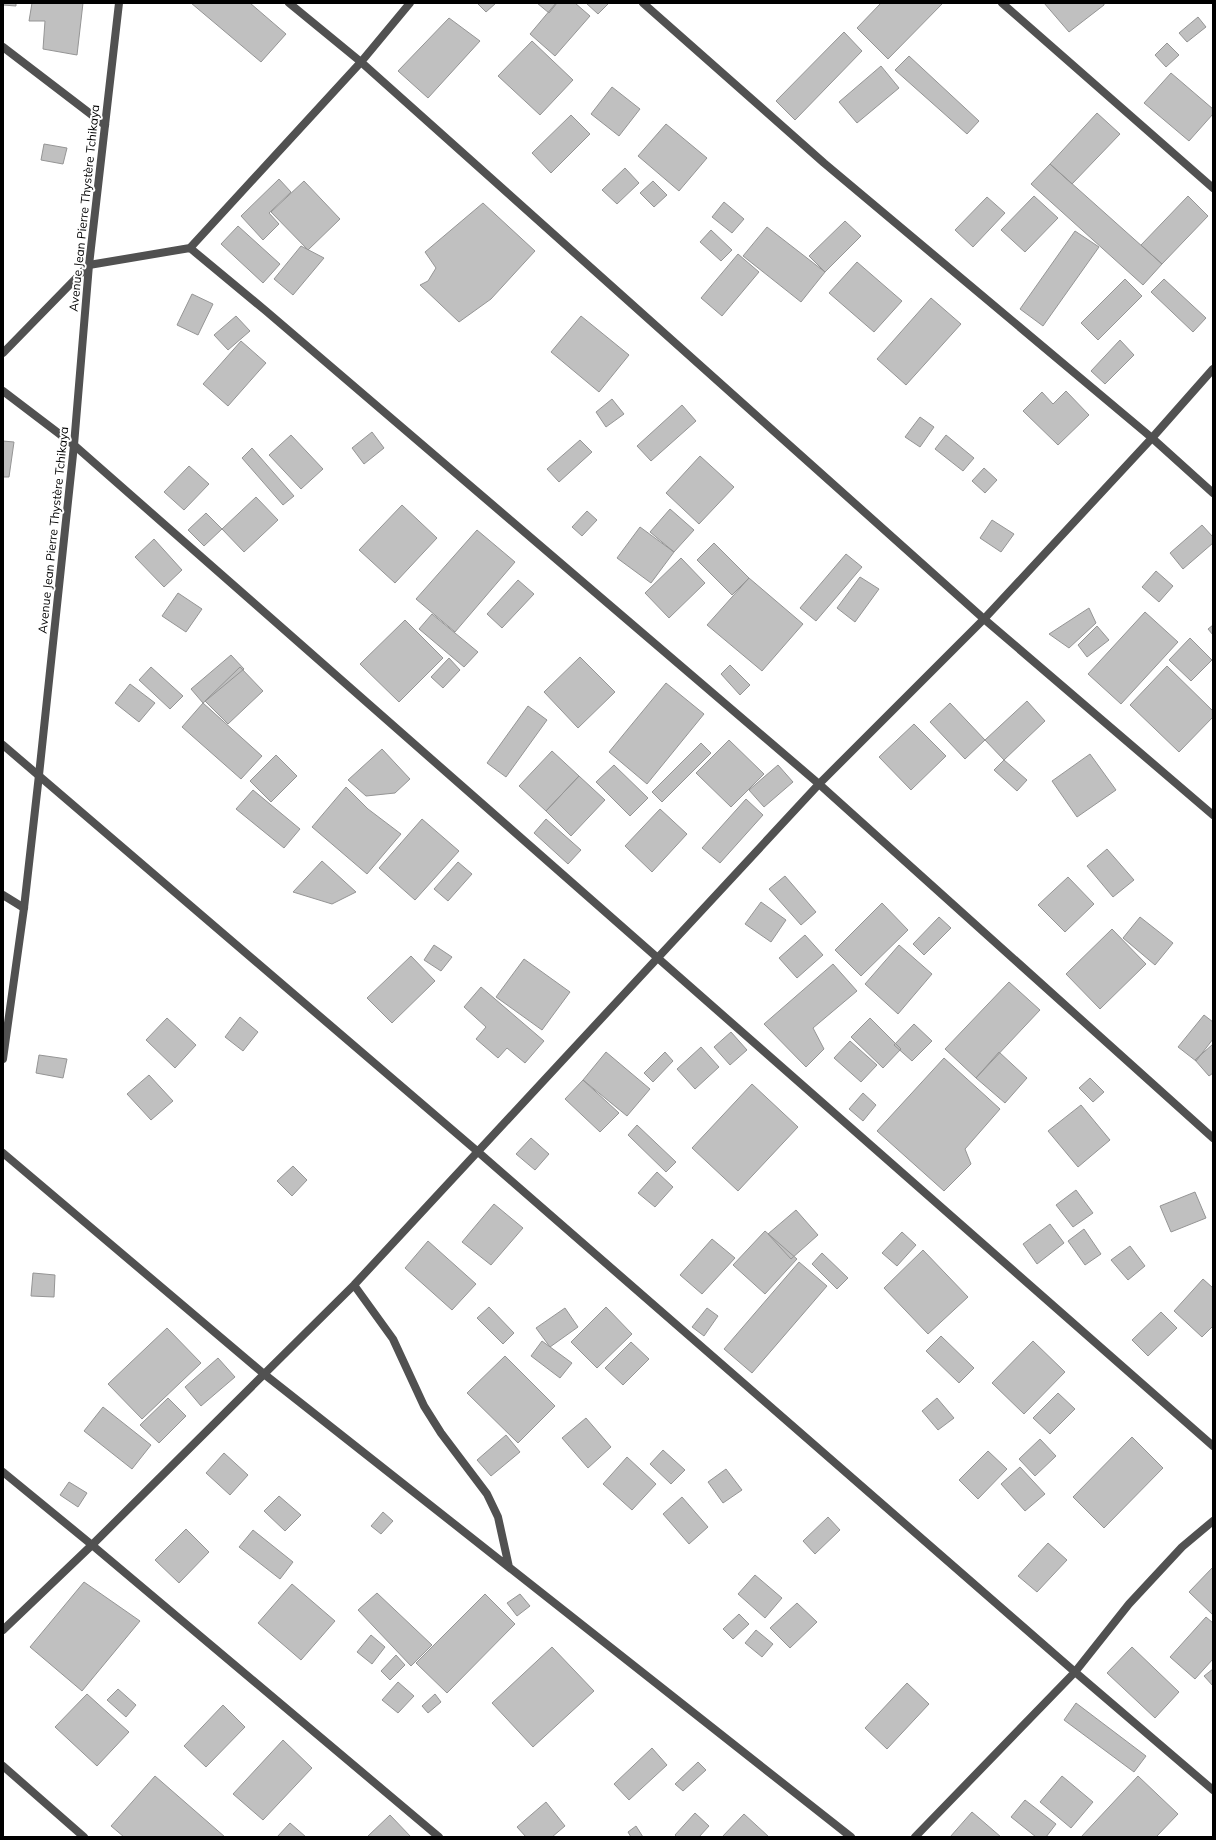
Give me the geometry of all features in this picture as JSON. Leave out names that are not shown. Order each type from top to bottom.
[{"type":"street","name":"Avenue Jean Pierre Thystère Tchikaya","points":[[3,1059],[24,908],[39,775],[74,445],[89,265],[119,3]]},
{"type":"street","points":[[289,3],[361,62],[984,618],[1213,815]]},
{"type":"street","points":[[3,353],[89,265],[190,248],[361,62],[410,3]]},
{"type":"street","points":[[643,3],[824,163],[1152,438],[1213,493]]},
{"type":"street","points":[[1002,3],[1213,188]]},
{"type":"street","points":[[3,47],[105,125]]},
{"type":"street","points":[[190,248],[266,311],[819,784],[1213,1138]]},
{"type":"street","points":[[3,1630],[92,1545],[354,1285],[819,784],[984,618],[1152,438],[1213,369]]},
{"type":"street","points":[[3,391],[74,445],[657,959],[1213,1446]]},
{"type":"street","points":[[3,746],[39,775],[477,1151],[1075,1672],[1213,1790]]},
{"type":"street","points":[[3,895],[24,908]]},
{"type":"street","points":[[3,1153],[264,1374],[851,1837]]},
{"type":"street","points":[[354,1285],[393,1339],[424,1406],[442,1434],[486,1494],[498,1517],[509,1567]]},
{"type":"street","points":[[3,1472],[439,1837]]},
{"type":"street","points":[[915,1837],[1075,1672],[1128,1604],[1182,1547],[1213,1521]]},
{"type":"street","points":[[3,1766],[84,1837]]},
{"type":"building","points":[[3,3],[16,3],[16,6],[3,5]]},
{"type":"building","points":[[32,3],[83,3],[77,55],[43,49],[45,21],[29,21]]},
{"type":"building","points":[[191,3],[250,3],[286,34],[261,62]]},
{"type":"building","points":[[477,3],[496,3],[486,12]]},
{"type":"building","points":[[537,3],[557,3],[549,13]]},
{"type":"building","points":[[556,3],[575,3],[590,16],[555,56],[530,34]]},
{"type":"building","points":[[586,3],[607,3],[608,4],[598,14]]},
{"type":"building","points":[[881,3],[943,3],[888,59],[857,28]]},
{"type":"building","points":[[1044,3],[1104,3],[1104,5],[1069,32]]},
{"type":"building","points":[[1198,17],[1206,27],[1187,42],[1179,33]]},
{"type":"building","points":[[449,18],[480,41],[428,98],[398,71]]},
{"type":"building","points":[[844,32],[862,51],[795,120],[776,101]]},
{"type":"building","points":[[532,41],[573,80],[540,115],[498,76]]},
{"type":"building","points":[[1167,43],[1179,55],[1166,67],[1155,55]]},
{"type":"building","points":[[909,56],[979,121],[967,134],[895,70]]},
{"type":"building","points":[[881,66],[899,88],[857,123],[839,102]]},
{"type":"building","points":[[1171,73],[1213,109],[1213,114],[1189,141],[1144,103]]},
{"type":"building","points":[[612,87],[640,109],[619,136],[591,114]]},
{"type":"building","points":[[1097,113],[1120,134],[1072,184],[1050,164]]},
{"type":"building","points":[[571,115],[590,134],[551,173],[532,153]]},
{"type":"building","points":[[666,124],[707,158],[679,191],[638,156]]},
{"type":"building","points":[[44,144],[67,148],[63,164],[41,160]]},
{"type":"building","points":[[1050,164],[1162,264],[1143,285],[1031,184]]},
{"type":"building","points":[[625,168],[639,183],[617,204],[602,190]]},
{"type":"building","points":[[279,179],[291,192],[269,213],[279,224],[263,240],[241,216]]},
{"type":"building","points":[[304,181],[340,219],[308,250],[271,212]]},
{"type":"building","points":[[653,181],[667,195],[654,207],[640,193]]},
{"type":"building","points":[[1034,196],[1058,218],[1025,252],[1001,230]]},
{"type":"building","points":[[1188,196],[1208,216],[1162,264],[1141,245]]},
{"type":"building","points":[[987,197],[1005,213],[973,247],[955,230]]},
{"type":"building","points":[[724,202],[744,219],[732,233],[712,217]]},
{"type":"building","points":[[483,203],[535,251],[491,299],[459,322],[420,285],[428,281],[436,268],[425,252]]},
{"type":"building","points":[[845,221],[861,236],[825,272],[809,256]]},
{"type":"building","points":[[238,226],[280,264],[263,283],[221,244]]},
{"type":"building","points":[[767,227],[825,272],[801,302],[743,256]]},
{"type":"building","points":[[711,230],[732,250],[721,261],[700,242]]},
{"type":"building","points":[[1075,231],[1099,247],[1043,326],[1020,309]]},
{"type":"building","points":[[301,246],[324,258],[293,295],[274,279]]},
{"type":"building","points":[[738,254],[759,272],[722,316],[701,298]]},
{"type":"building","points":[[857,262],[902,301],[874,332],[829,293]]},
{"type":"building","points":[[1125,279],[1142,296],[1098,340],[1081,323]]},
{"type":"building","points":[[1164,279],[1206,318],[1193,332],[1151,292]]},
{"type":"building","points":[[192,294],[213,304],[198,335],[177,325]]},
{"type":"building","points":[[931,298],[961,324],[906,385],[877,359]]},
{"type":"building","points":[[236,316],[250,331],[228,350],[214,335]]},
{"type":"building","points":[[581,316],[629,355],[599,392],[551,352]]},
{"type":"building","points":[[1120,340],[1134,355],[1105,384],[1091,371]]},
{"type":"building","points":[[241,341],[266,363],[228,406],[203,384]]},
{"type":"building","points":[[1066,391],[1089,415],[1058,445],[1023,411],[1042,392],[1053,404]]},
{"type":"building","points":[[612,399],[624,414],[606,427],[596,412]]},
{"type":"building","points":[[682,405],[696,421],[651,461],[637,446]]},
{"type":"building","points":[[920,417],[934,427],[920,447],[905,437]]},
{"type":"building","points":[[372,432],[384,448],[364,464],[352,448]]},
{"type":"building","points":[[291,435],[323,469],[301,489],[269,455]]},
{"type":"building","points":[[946,435],[974,458],[963,471],[935,449]]},
{"type":"building","points":[[580,440],[592,452],[559,482],[547,469]]},
{"type":"building","points":[[3,441],[14,442],[9,477],[3,477]]},
{"type":"building","points":[[252,448],[294,496],[283,505],[242,458]]},
{"type":"building","points":[[700,456],[734,487],[699,524],[666,493]]},
{"type":"building","points":[[189,466],[209,484],[184,510],[164,492]]},
{"type":"building","points":[[984,468],[997,480],[985,493],[972,481]]},
{"type":"building","points":[[256,497],[278,520],[244,552],[222,529]]},
{"type":"building","points":[[402,505],[437,538],[395,583],[359,550]]},
{"type":"building","points":[[670,509],[694,530],[674,552],[650,532]]},
{"type":"building","points":[[587,511],[597,520],[582,536],[572,527]]},
{"type":"building","points":[[206,513],[222,529],[204,546],[188,530]]},
{"type":"building","points":[[992,520],[1014,534],[1001,552],[980,538]]},
{"type":"building","points":[[1202,525],[1213,537],[1213,543],[1183,569],[1170,553]]},
{"type":"building","points":[[640,527],[674,552],[651,583],[617,558]]},
{"type":"building","points":[[477,530],[515,562],[455,632],[416,599]]},
{"type":"building","points":[[154,539],[182,570],[164,587],[135,557]]},
{"type":"building","points":[[714,543],[749,578],[732,595],[697,560]]},
{"type":"building","points":[[846,554],[862,567],[816,621],[800,608]]},
{"type":"building","points":[[681,558],[705,583],[669,618],[645,593]]},
{"type":"building","points":[[1156,571],[1173,586],[1159,602],[1142,587]]},
{"type":"building","points":[[860,577],[879,589],[855,622],[837,608]]},
{"type":"building","points":[[749,578],[803,624],[762,671],[707,625]]},
{"type":"building","points":[[518,580],[534,594],[502,628],[487,614]]},
{"type":"building","points":[[178,593],[202,609],[186,632],[162,616]]},
{"type":"building","points":[[1089,608],[1096,623],[1069,648],[1049,634]]},
{"type":"building","points":[[1145,612],[1178,642],[1121,704],[1088,674]]},
{"type":"building","points":[[432,614],[478,652],[464,667],[419,629]]},
{"type":"building","points":[[405,620],[443,658],[399,702],[360,664]]},
{"type":"building","points":[[1213,625],[1213,635],[1208,629]]},
{"type":"building","points":[[1097,626],[1109,640],[1087,657],[1078,645]]},
{"type":"building","points":[[1190,638],[1212,660],[1191,681],[1169,660]]},
{"type":"building","points":[[231,655],[244,669],[203,703],[191,689]]},
{"type":"building","points":[[580,657],[615,692],[578,728],[544,692]]},
{"type":"building","points":[[449,658],[460,670],[443,688],[431,677]]},
{"type":"building","points":[[730,665],[750,685],[740,695],[721,674]]},
{"type":"building","points":[[1167,666],[1213,711],[1213,717],[1179,752],[1130,705]]},
{"type":"building","points":[[151,667],[183,696],[170,709],[139,680]]},
{"type":"building","points":[[240,667],[263,691],[228,724],[205,701]]},
{"type":"building","points":[[666,683],[704,714],[647,784],[609,752]]},
{"type":"building","points":[[130,684],[155,703],[139,722],[115,703]]},
{"type":"building","points":[[1027,701],[1045,721],[1004,760],[985,740]]},
{"type":"building","points":[[203,703],[262,756],[241,779],[182,727]]},
{"type":"building","points":[[950,703],[985,740],[965,759],[930,722]]},
{"type":"building","points":[[528,706],[547,720],[506,777],[487,763]]},
{"type":"building","points":[[914,724],[946,756],[911,790],[879,757]]},
{"type":"building","points":[[729,740],[764,774],[731,807],[696,773]]},
{"type":"building","points":[[701,743],[711,753],[662,802],[652,792]]},
{"type":"building","points":[[382,749],[410,779],[395,793],[366,796],[348,780]]},
{"type":"building","points":[[552,751],[579,776],[546,811],[519,786]]},
{"type":"building","points":[[1090,754],[1116,790],[1077,817],[1052,781]]},
{"type":"building","points":[[276,755],[297,776],[271,802],[250,781]]},
{"type":"building","points":[[1004,760],[1027,780],[1017,791],[994,770]]},
{"type":"building","points":[[614,765],[648,798],[630,816],[596,782]]},
{"type":"building","points":[[778,765],[793,782],[764,807],[749,790]]},
{"type":"building","points":[[579,776],[605,800],[571,836],[546,811]]},
{"type":"building","points":[[346,787],[368,809],[401,834],[367,874],[312,827]]},
{"type":"building","points":[[253,790],[300,829],[284,848],[236,809]]},
{"type":"building","points":[[746,799],[763,815],[720,863],[702,848]]},
{"type":"building","points":[[660,809],[687,834],[652,872],[625,846]]},
{"type":"building","points":[[422,819],[459,851],[415,900],[379,868]]},
{"type":"building","points":[[546,819],[581,850],[568,864],[534,833]]},
{"type":"building","points":[[1107,849],[1134,880],[1113,897],[1087,866]]},
{"type":"building","points":[[322,861],[356,892],[332,904],[293,892]]},
{"type":"building","points":[[458,862],[472,874],[448,901],[434,889]]},
{"type":"building","points":[[785,876],[816,912],[801,925],[769,889]]},
{"type":"building","points":[[1068,877],[1094,904],[1065,932],[1038,905]]},
{"type":"building","points":[[761,902],[786,920],[771,942],[745,924]]},
{"type":"building","points":[[882,903],[908,930],[861,976],[835,950]]},
{"type":"building","points":[[939,917],[951,928],[924,955],[913,944]]},
{"type":"building","points":[[1140,917],[1173,943],[1155,965],[1123,938]]},
{"type":"building","points":[[1112,929],[1146,964],[1100,1009],[1066,974]]},
{"type":"building","points":[[805,935],[823,955],[797,978],[779,958]]},
{"type":"building","points":[[434,945],[452,957],[441,971],[424,960]]},
{"type":"building","points":[[899,945],[932,974],[898,1014],[865,984]]},
{"type":"building","points":[[411,956],[435,981],[392,1023],[367,998]]},
{"type":"building","points":[[524,959],[570,992],[542,1030],[496,997]]},
{"type":"building","points":[[833,964],[857,991],[813,1028],[824,1049],[806,1067],[764,1024]]},
{"type":"building","points":[[1009,982],[1040,1010],[976,1078],[945,1049]]},
{"type":"building","points":[[481,987],[544,1041],[525,1063],[507,1048],[498,1058],[476,1039],[486,1027],[464,1007]]},
{"type":"building","points":[[1204,1015],[1213,1022],[1213,1039],[1196,1061],[1178,1047]]},
{"type":"building","points":[[240,1017],[258,1032],[243,1051],[225,1037]]},
{"type":"building","points":[[167,1018],[196,1045],[175,1068],[146,1040]]},
{"type":"building","points":[[870,1018],[901,1049],[883,1068],[851,1037]]},
{"type":"building","points":[[914,1024],[932,1041],[912,1061],[894,1045]]},
{"type":"building","points":[[731,1032],[747,1050],[730,1065],[714,1047]]},
{"type":"building","points":[[850,1041],[877,1065],[861,1082],[834,1058]]},
{"type":"building","points":[[1213,1044],[1213,1073],[1209,1076],[1195,1060]]},
{"type":"building","points":[[701,1047],[719,1067],[695,1089],[677,1069]]},
{"type":"building","points":[[606,1052],[650,1089],[627,1116],[583,1080]]},
{"type":"building","points":[[665,1052],[673,1061],[653,1082],[644,1073]]},
{"type":"building","points":[[999,1052],[1027,1078],[1005,1103],[976,1078]]},
{"type":"building","points":[[39,1055],[67,1059],[63,1078],[36,1073]]},
{"type":"building","points":[[944,1058],[1000,1109],[965,1149],[971,1164],[944,1191],[877,1131]]},
{"type":"building","points":[[149,1075],[173,1101],[151,1120],[127,1094]]},
{"type":"building","points":[[1090,1078],[1104,1092],[1093,1102],[1079,1088]]},
{"type":"building","points":[[583,1080],[619,1113],[600,1132],[565,1099]]},
{"type":"building","points":[[752,1084],[798,1127],[738,1191],[692,1148]]},
{"type":"building","points":[[863,1093],[876,1105],[863,1121],[849,1109]]},
{"type":"building","points":[[1081,1105],[1110,1140],[1078,1167],[1048,1131]]},
{"type":"building","points":[[637,1125],[676,1162],[666,1172],[628,1135]]},
{"type":"building","points":[[531,1138],[549,1154],[535,1170],[516,1154]]},
{"type":"building","points":[[293,1166],[307,1180],[292,1196],[277,1181]]},
{"type":"building","points":[[657,1172],[673,1187],[655,1207],[638,1193]]},
{"type":"building","points":[[1076,1190],[1093,1213],[1073,1227],[1056,1205]]},
{"type":"building","points":[[1195,1192],[1206,1218],[1171,1232],[1160,1206]]},
{"type":"building","points":[[494,1204],[523,1228],[491,1265],[462,1242]]},
{"type":"building","points":[[796,1210],[818,1235],[791,1259],[768,1234]]},
{"type":"building","points":[[1050,1224],[1064,1243],[1037,1264],[1023,1244]]},
{"type":"building","points":[[1084,1229],[1101,1254],[1085,1265],[1068,1241]]},
{"type":"building","points":[[765,1231],[797,1259],[765,1294],[733,1265]]},
{"type":"building","points":[[902,1232],[916,1245],[897,1266],[882,1253]]},
{"type":"building","points":[[712,1239],[735,1258],[702,1294],[680,1275]]},
{"type":"building","points":[[428,1241],[476,1284],[452,1310],[405,1268]]},
{"type":"building","points":[[1130,1246],[1145,1266],[1128,1280],[1111,1260]]},
{"type":"building","points":[[923,1250],[968,1297],[928,1334],[884,1288]]},
{"type":"building","points":[[822,1253],[848,1278],[837,1289],[812,1264]]},
{"type":"building","points":[[799,1262],[827,1286],[752,1373],[724,1349]]},
{"type":"building","points":[[33,1273],[55,1275],[54,1297],[31,1296]]},
{"type":"building","points":[[1203,1279],[1213,1288],[1213,1326],[1202,1337],[1174,1311]]},
{"type":"building","points":[[489,1307],[514,1333],[503,1344],[477,1318]]},
{"type":"building","points":[[606,1307],[632,1334],[597,1368],[571,1342]]},
{"type":"building","points":[[565,1308],[578,1327],[550,1347],[536,1328]]},
{"type":"building","points":[[707,1308],[718,1316],[704,1336],[692,1327]]},
{"type":"building","points":[[1161,1312],[1177,1328],[1148,1356],[1132,1340]]},
{"type":"building","points":[[167,1328],[201,1363],[142,1419],[108,1384]]},
{"type":"building","points":[[941,1336],[974,1368],[959,1383],[926,1351]]},
{"type":"building","points":[[542,1341],[572,1363],[560,1378],[531,1356]]},
{"type":"building","points":[[1033,1341],[1065,1372],[1024,1414],[992,1383]]},
{"type":"building","points":[[631,1342],[649,1359],[623,1385],[605,1368]]},
{"type":"building","points":[[505,1356],[555,1406],[518,1443],[467,1393]]},
{"type":"building","points":[[218,1358],[235,1377],[201,1406],[185,1387]]},
{"type":"building","points":[[1058,1393],[1075,1409],[1050,1434],[1033,1418]]},
{"type":"building","points":[[168,1398],[186,1416],[159,1443],[140,1425]]},
{"type":"building","points":[[937,1398],[954,1418],[938,1430],[922,1411]]},
{"type":"building","points":[[103,1407],[151,1445],[132,1469],[84,1431]]},
{"type":"building","points":[[586,1418],[611,1447],[588,1468],[562,1438]]},
{"type":"building","points":[[506,1435],[520,1452],[491,1476],[477,1460]]},
{"type":"building","points":[[1132,1437],[1163,1468],[1104,1528],[1073,1497]]},
{"type":"building","points":[[1040,1439],[1056,1456],[1035,1476],[1019,1459]]},
{"type":"building","points":[[663,1450],[685,1470],[671,1484],[650,1464]]},
{"type":"building","points":[[988,1451],[1007,1469],[978,1499],[959,1480]]},
{"type":"building","points":[[224,1453],[248,1475],[230,1495],[206,1473]]},
{"type":"building","points":[[627,1457],[656,1484],[632,1510],[603,1484]]},
{"type":"building","points":[[1020,1467],[1045,1494],[1025,1511],[1001,1484]]},
{"type":"building","points":[[726,1469],[742,1490],[723,1503],[708,1482]]},
{"type":"building","points":[[69,1482],[87,1493],[78,1507],[60,1495]]},
{"type":"building","points":[[279,1496],[301,1515],[285,1531],[264,1511]]},
{"type":"building","points":[[682,1497],[708,1527],[689,1544],[663,1514]]},
{"type":"building","points":[[383,1512],[393,1521],[381,1534],[371,1526]]},
{"type":"building","points":[[828,1517],[840,1530],[815,1554],[803,1541]]},
{"type":"building","points":[[186,1529],[209,1552],[179,1583],[155,1560]]},
{"type":"building","points":[[253,1530],[293,1562],[280,1579],[239,1547]]},
{"type":"building","points":[[1048,1543],[1067,1560],[1037,1592],[1018,1576]]},
{"type":"building","points":[[1213,1567],[1213,1615],[1189,1592]]},
{"type":"building","points":[[755,1575],[782,1598],[765,1618],[738,1594]]},
{"type":"building","points":[[84,1582],[140,1621],[82,1691],[30,1647]]},
{"type":"building","points":[[292,1584],[335,1621],[301,1660],[258,1623]]},
{"type":"building","points":[[377,1593],[432,1645],[411,1666],[358,1610]]},
{"type":"building","points":[[485,1594],[515,1624],[447,1693],[416,1663]]},
{"type":"building","points":[[520,1594],[530,1606],[517,1616],[507,1603]]},
{"type":"building","points":[[797,1603],[817,1622],[790,1648],[770,1628]]},
{"type":"building","points":[[739,1614],[749,1624],[733,1639],[723,1629]]},
{"type":"building","points":[[1206,1617],[1213,1623],[1213,1659],[1195,1679],[1170,1657]]},
{"type":"building","points":[[756,1630],[773,1644],[762,1657],[745,1643]]},
{"type":"building","points":[[371,1635],[385,1647],[372,1664],[357,1652]]},
{"type":"building","points":[[552,1647],[594,1691],[533,1747],[492,1703]]},
{"type":"building","points":[[1132,1647],[1179,1692],[1155,1718],[1107,1673]]},
{"type":"building","points":[[396,1655],[405,1665],[390,1680],[381,1671]]},
{"type":"building","points":[[1213,1669],[1213,1686],[1204,1676]]},
{"type":"building","points":[[398,1682],[414,1696],[398,1713],[382,1700]]},
{"type":"building","points":[[907,1683],[929,1704],[887,1749],[865,1728]]},
{"type":"building","points":[[118,1689],[136,1705],[126,1717],[107,1700]]},
{"type":"building","points":[[87,1694],[129,1732],[97,1766],[55,1727]]},
{"type":"building","points":[[435,1694],[441,1702],[428,1713],[422,1706]]},
{"type":"building","points":[[1076,1703],[1146,1756],[1134,1772],[1064,1720]]},
{"type":"building","points":[[223,1705],[245,1727],[206,1767],[184,1746]]},
{"type":"building","points":[[283,1740],[312,1768],[263,1820],[233,1794]]},
{"type":"building","points":[[652,1748],[667,1765],[629,1800],[614,1784]]},
{"type":"building","points":[[698,1762],[706,1770],[683,1791],[675,1784]]},
{"type":"building","points":[[155,1776],[225,1837],[124,1837],[111,1826]]},
{"type":"building","points":[[1062,1776],[1093,1802],[1071,1828],[1040,1802]]},
{"type":"building","points":[[1138,1776],[1178,1814],[1156,1837],[1081,1837]]},
{"type":"building","points":[[1025,1800],[1056,1824],[1046,1837],[1036,1837],[1011,1817]]},
{"type":"building","points":[[546,1802],[565,1826],[552,1837],[526,1837],[517,1827]]},
{"type":"building","points":[[972,1812],[1001,1837],[950,1837]]},
{"type":"building","points":[[695,1813],[709,1826],[699,1837],[677,1837],[675,1835]]},
{"type":"building","points":[[744,1814],[769,1837],[722,1837]]},
{"type":"building","points":[[390,1815],[411,1837],[367,1837]]},
{"type":"building","points":[[290,1823],[306,1837],[277,1837]]},
{"type":"building","points":[[636,1826],[643,1837],[631,1837],[628,1832]]}]
